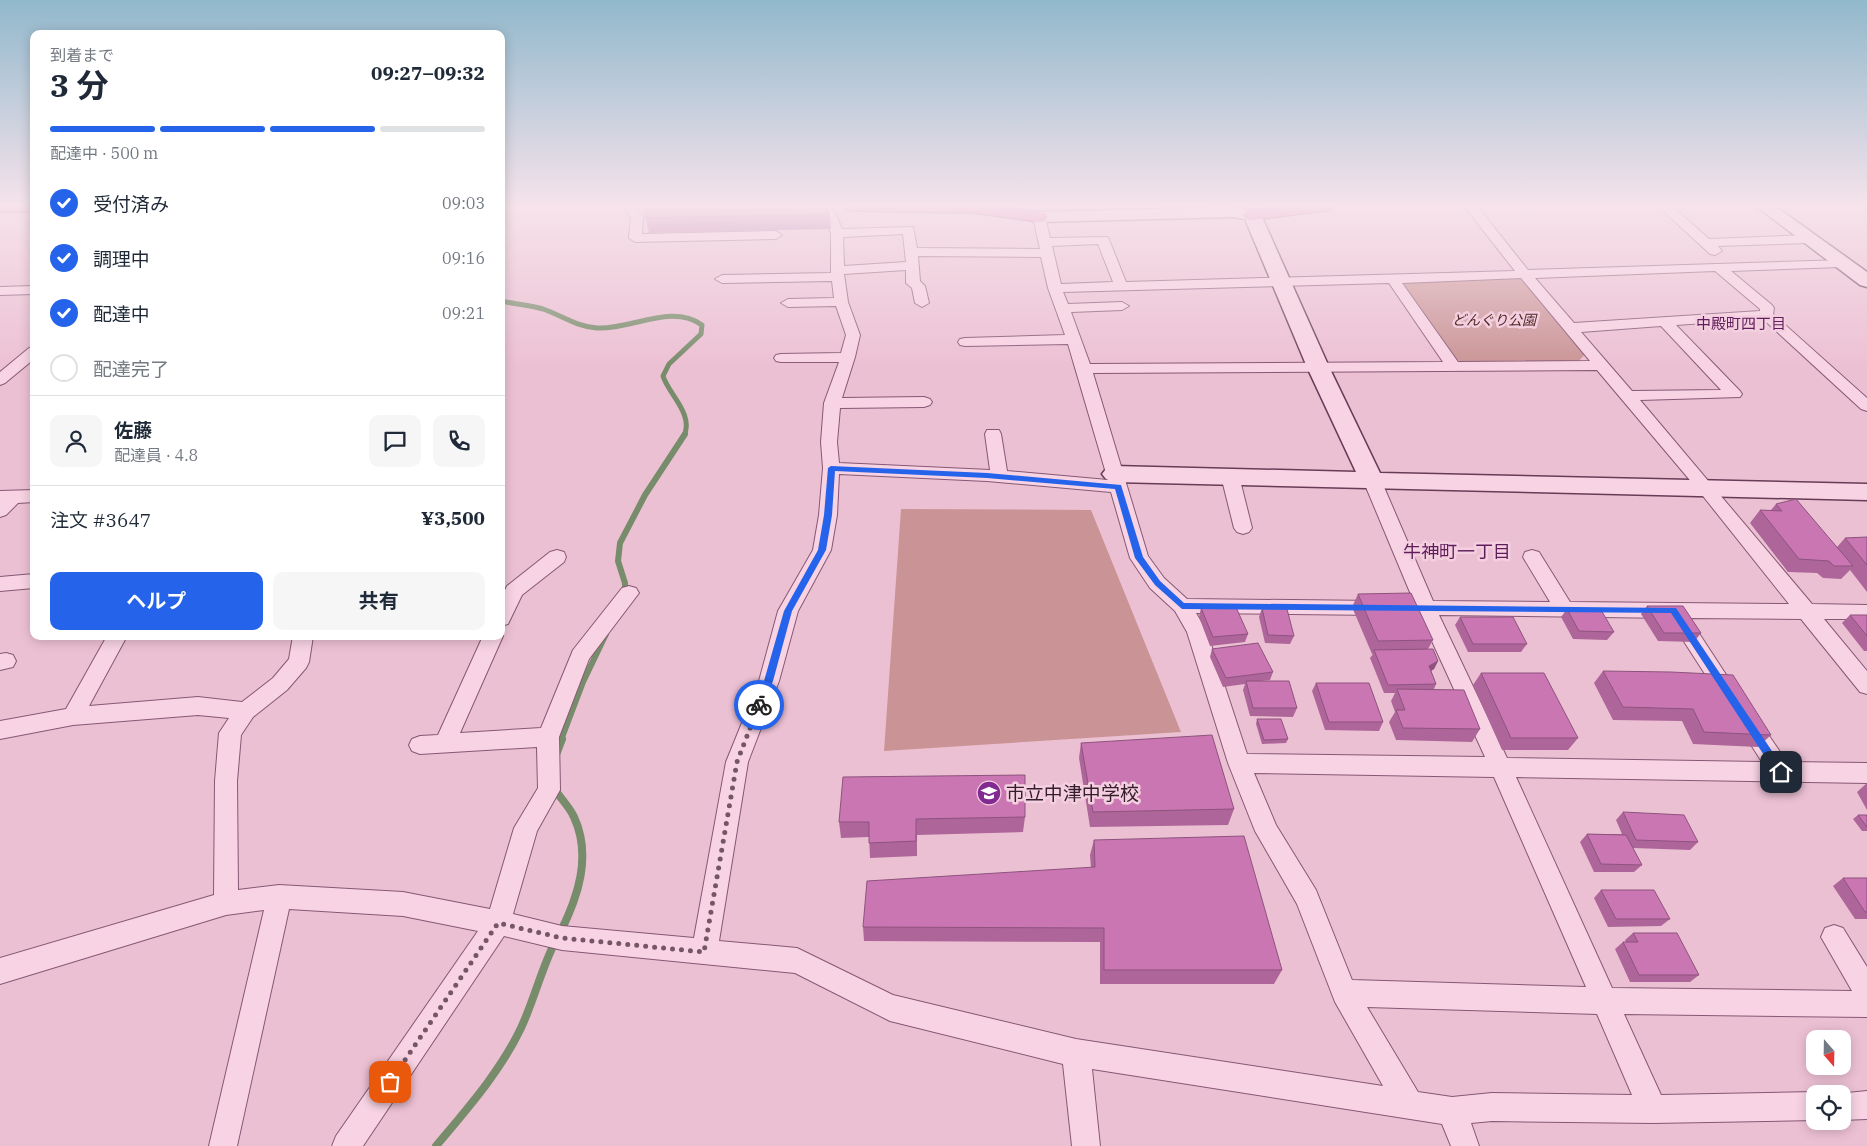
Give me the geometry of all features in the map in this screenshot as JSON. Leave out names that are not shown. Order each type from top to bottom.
[{"type":"street","points":[[704,952],[737,762],[769,681],[788,611],[822,550],[828,515],[831,468],[829,442],[832,402],[848,357],[853,335],[841,302],[838,259]]},
{"type":"street","points":[[912,259],[913,283],[918,286],[922,303]]},
{"type":"street","points":[[1049,259],[1055,288],[1084,369],[1139,558],[1158,583],[1182,606],[1197,632],[1238,763],[1267,831],[1307,898],[1344,993],[1410,1105]]},
{"type":"street","points":[[1111,259],[1121,286]]},
{"type":"street","points":[[1271,259],[1318,367],[1372,480],[1426,608],[1501,768],[1653,1109]]},
{"type":"street","points":[[1513,259],[1705,487],[1867,686]]},
{"type":"street","points":[[1718,259],[1768,308],[1766,315]]},
{"type":"street","points":[[1835,259],[1867,282]]},
{"type":"street","points":[[1055,288],[1393,279],[1840,263]]},
{"type":"street","points":[[722,279],[838,274],[913,266]]},
{"type":"street","points":[[1393,279],[1454,367]]},
{"type":"street","points":[[0,291],[30,290]]},
{"type":"street","points":[[788,303],[841,302]]},
{"type":"street","points":[[1062,308],[1122,306]]},
{"type":"street","points":[[1571,328],[1766,315],[1867,406]]},
{"type":"street","points":[[1627,396],[1734,394],[1665,322]]},
{"type":"street","points":[[965,342],[1073,339]]},
{"type":"street","points":[[0,380],[30,354]]},
{"type":"street","points":[[781,358],[848,357]]},
{"type":"street","points":[[1084,369],[1454,367],[1600,364]]},
{"type":"street","points":[[832,402],[924,402]]},
{"type":"street","points":[[993,434],[999,476]]},
{"type":"street","points":[[831,468],[1116,480],[1230,476],[1867,492]]},
{"type":"street","points":[[1230,476],[1243,528]]},
{"type":"street","points":[[0,511],[6,497],[30,496]]},
{"type":"street","points":[[505,610],[514,591],[557,556]]},
{"type":"street","points":[[1532,557],[1564,609]]},
{"type":"street","points":[[0,584],[30,581]]},
{"type":"street","points":[[346,1146],[498,923],[526,828],[549,790],[548,737],[580,656],[629,593]]},
{"type":"street","points":[[1182,606],[1867,612]]},
{"type":"street","points":[[1673,610],[1781,772]]},
{"type":"street","points":[[73,716],[114,640]]},
{"type":"street","points":[[226,903],[226,781],[230,733],[246,711],[280,684],[299,662],[302,640]]},
{"type":"street","points":[[445,743],[491,640]]},
{"type":"street","points":[[0,730],[73,716],[198,706],[246,711]]},
{"type":"street","points":[[420,745],[548,737]]},
{"type":"street","points":[[1238,763],[1867,774]]},
{"type":"street","points":[[223,1146],[279,897]]},
{"type":"street","points":[[0,971],[226,903],[279,897],[403,904],[562,938],[797,961],[890,1008],[1076,1053],[1410,1105],[1452,1111],[1492,1107],[1653,1109],[1806,1106]]},
{"type":"street","points":[[1834,937],[1867,992]]},
{"type":"street","points":[[1344,993],[1606,1001],[1867,1004]]},
{"type":"street","points":[[1076,1053],[1086,1146]]},
{"type":"street","points":[[1851,1106],[1867,1106]]},
{"type":"street","points":[[1452,1111],[1465,1146]]},
{"type":"green space","name":"どんぐり公園","points":[[1514,277],[1526,282],[1585,354],[1579,361],[1464,363],[1449,356],[1404,284],[1410,280]]},
{"type":"green space","points":[[901,509],[1091,510],[1181,732],[884,751]]},
{"type":"building","points":[[1796,499],[1853,566],[1834,566],[1829,561],[1799,559],[1760,510],[1782,511],[1776,504]]},
{"type":"building","points":[[1867,537],[1867,565],[1845,538]]},
{"type":"building","points":[[1411,593],[1433,640],[1378,641],[1358,594]]},
{"type":"building","points":[[1235,605],[1248,634],[1213,637],[1201,608]]},
{"type":"building","points":[[1647,606],[1683,606],[1701,633],[1664,633]]},
{"type":"building","points":[[1262,608],[1287,609],[1294,636],[1268,635]]},
{"type":"building","points":[[1567,609],[1601,610],[1614,632],[1579,631]]},
{"type":"building","points":[[1850,615],[1867,615],[1867,636]]},
{"type":"building","points":[[1460,617],[1513,617],[1527,644],[1473,644]]},
{"type":"building","points":[[1258,643],[1273,672],[1226,678],[1212,649]]},
{"type":"building","points":[[1433,649],[1438,661],[1429,666],[1436,684],[1388,685],[1374,650]]},
{"type":"building","points":[[1603,671],[1733,675],[1771,735],[1704,732],[1693,709],[1623,707]]},
{"type":"building","points":[[1481,673],[1544,673],[1578,738],[1511,738]]},
{"type":"building","points":[[1246,681],[1289,681],[1297,708],[1253,708]]},
{"type":"building","points":[[1316,683],[1369,683],[1383,722],[1329,722]]},
{"type":"building","points":[[1397,689],[1464,690],[1480,729],[1403,728],[1396,710],[1405,710]]},
{"type":"building","points":[[1257,719],[1281,719],[1288,739],[1264,740]]},
{"type":"building","points":[[1212,735],[1234,809],[1093,812],[1081,743]]},
{"type":"building","points":[[1025,775],[1025,817],[916,819],[916,841],[869,843],[869,822],[839,822],[843,777]]},
{"type":"building","points":[[1623,812],[1684,815],[1698,842],[1636,840]]},
{"type":"building","points":[[1858,815],[1867,815],[1867,827]]},
{"type":"building","points":[[1587,834],[1626,835],[1642,865],[1601,864]]},
{"type":"building","points":[[1244,836],[1282,970],[1104,970],[1104,928],[863,927],[867,881],[1095,867],[1094,840]]},
{"type":"building","points":[[1843,878],[1867,878],[1867,912],[1865,912]]},
{"type":"building","points":[[1601,890],[1654,890],[1670,919],[1616,919]]},
{"type":"building","points":[[1633,933],[1677,933],[1699,975],[1639,975],[1623,942],[1638,942]]},
{"type":"waterway","points":[[505,302],[543,309],[576,323],[597,328],[610,328],[651,319],[677,316],[690,319],[702,325],[701,334],[669,364],[663,376],[680,405],[686,420],[684,435]]},
{"type":"waterway","points":[[625,594],[625,583],[618,561],[620,543],[645,495],[684,435]]},
{"type":"waterway","points":[[561,740],[583,682],[606,634]]},
{"type":"waterway","points":[[557,752],[562,739]]},
{"type":"waterway","points":[[554,788],[574,817],[582,847],[582,861],[577,891],[560,933]]},
{"type":"waterway","points":[[436,1146],[482,1090],[513,1044],[526,1017],[555,942]]},
{"type":"way so far","points":[[390,1082],[498,923],[562,938],[704,952],[737,762],[759,705]]},
{"type":"place","name":"市立中津中学校","points":[[989,793]]},
{"type":"district","name":"中殿町四丁目","points":[[1741,323]]},
{"type":"district","name":"牛神町一丁目","points":[[1457,551]]},
{"type":"route","points":[[759,705],[769,681],[788,611],[822,550],[828,515],[831,468],[987,475],[1118,487],[1139,558],[1158,583],[1182,606],[1673,610],[1781,772]]}]
